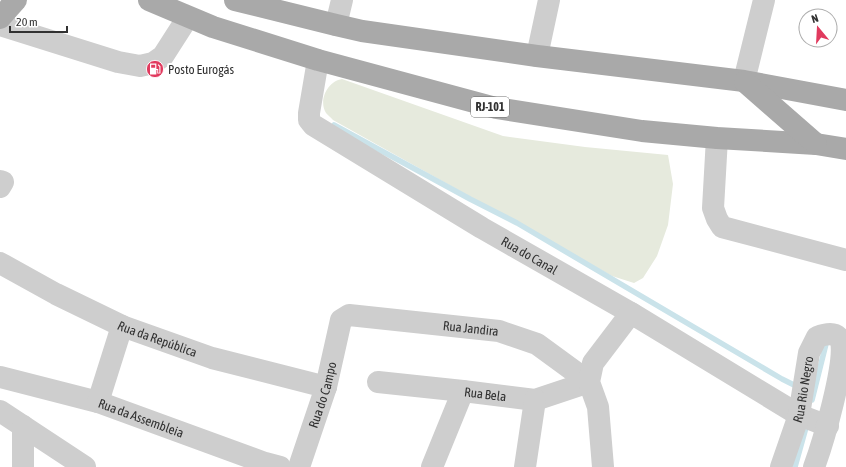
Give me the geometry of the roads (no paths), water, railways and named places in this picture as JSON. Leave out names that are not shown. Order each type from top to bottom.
[{"type":"main road","points":[[0,18],[16,0]]},
{"type":"main road","name":"RJ-101","points":[[149,0],[213,27],[318,60],[496,108],[642,131],[717,138],[816,144],[846,149]]},
{"type":"main road","points":[[235,0],[336,26],[362,31],[537,56],[744,81],[846,100]]},
{"type":"main road","points":[[744,81],[816,144]]},
{"type":"street","points":[[336,26],[342,0]]},
{"type":"street","points":[[537,56],[549,0]]},
{"type":"street","points":[[744,81],[764,0]]},
{"type":"street","points":[[0,25],[118,62],[140,66],[153,63],[163,56],[188,17]]},
{"type":"street","name":"Rua do Canal","points":[[318,60],[309,113],[309,120],[313,125],[482,228],[631,313],[810,411]]},
{"type":"street","points":[[717,138],[713,208],[716,219],[722,227],[846,260]]},
{"type":"street","name":"Rua da República","points":[[0,263],[56,294],[122,326],[212,358],[326,387]]},
{"type":"street","points":[[603,467],[598,407],[589,382],[593,363],[631,313]]},
{"type":"street","name":"Rua Jandira","points":[[341,320],[348,315],[499,330],[537,344],[589,382]]},
{"type":"street","name":"Rua do Campo","points":[[299,467],[326,387],[341,320]]},
{"type":"street","points":[[98,402],[122,326]]},
{"type":"street","name":"Rua Rio Negro","points":[[781,467],[810,411],[840,373],[842,351],[840,340],[834,334],[825,334],[817,337],[809,353],[810,411]]},
{"type":"street","name":"Rua da Assembleia","points":[[0,377],[98,402],[280,467]]},
{"type":"street","name":"Rua Bela","points":[[378,382],[535,400],[589,382]]},
{"type":"street","points":[[432,467],[463,391]]},
{"type":"street","points":[[525,467],[535,400]]},
{"type":"street","points":[[0,411],[85,467]]},
{"type":"street","points":[[810,411],[814,467]]},
{"type":"street","points":[[23,426],[23,467]]},
{"type":"waterway","points":[[334,125],[517,223],[798,387]]},
{"type":"waterway","points":[[812,400],[827,340]]},
{"type":"waterway","points":[[795,467],[807,424]]},
{"type":"place","name":"Posto Eurogás","points":[[155,69]]}]
